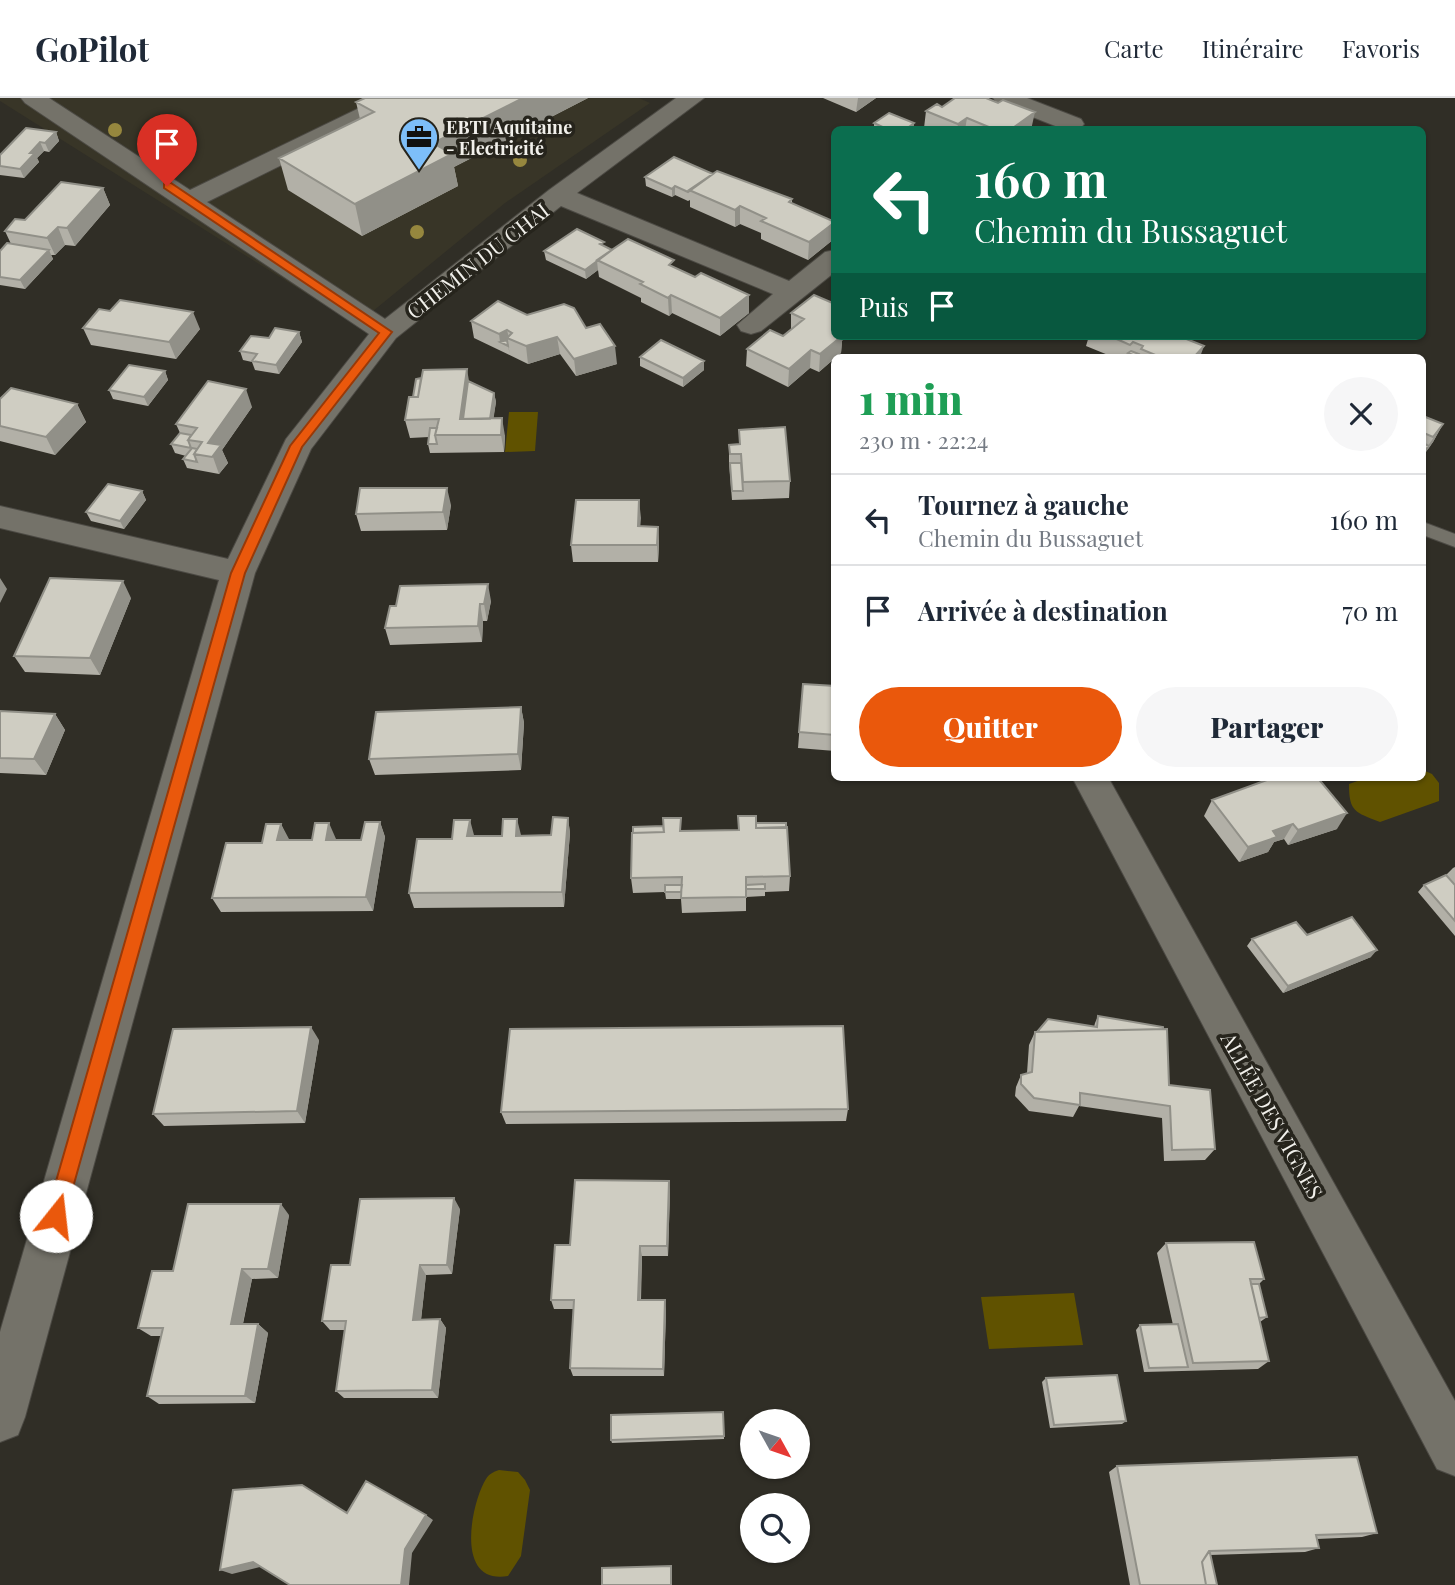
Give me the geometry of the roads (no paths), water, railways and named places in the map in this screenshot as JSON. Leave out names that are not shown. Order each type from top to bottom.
[{"type":"street","points":[[33,98],[386,332]]},
{"type":"street","points":[[351,98],[374,110]]},
{"type":"street","points":[[190,200],[398,98]]},
{"type":"street","name":"CHEMIN DU CHAI","points":[[0,1417],[238,573],[297,446],[386,332],[558,195],[692,98]]},
{"type":"street","points":[[1004,98],[1072,124]]},
{"type":"street","points":[[558,195],[792,292]]},
{"type":"street","points":[[751,325],[831,261]]},
{"type":"street","points":[[0,517],[238,573]]},
{"type":"street","name":"ALLÉE DES VIGNES","points":[[1091,781],[1455,1451]]},
{"type":"lane","points":[[1426,529],[1455,541]]},
{"type":"place","name":"EBTI Aquitaine - Electricité","points":[[419,171]]}]
